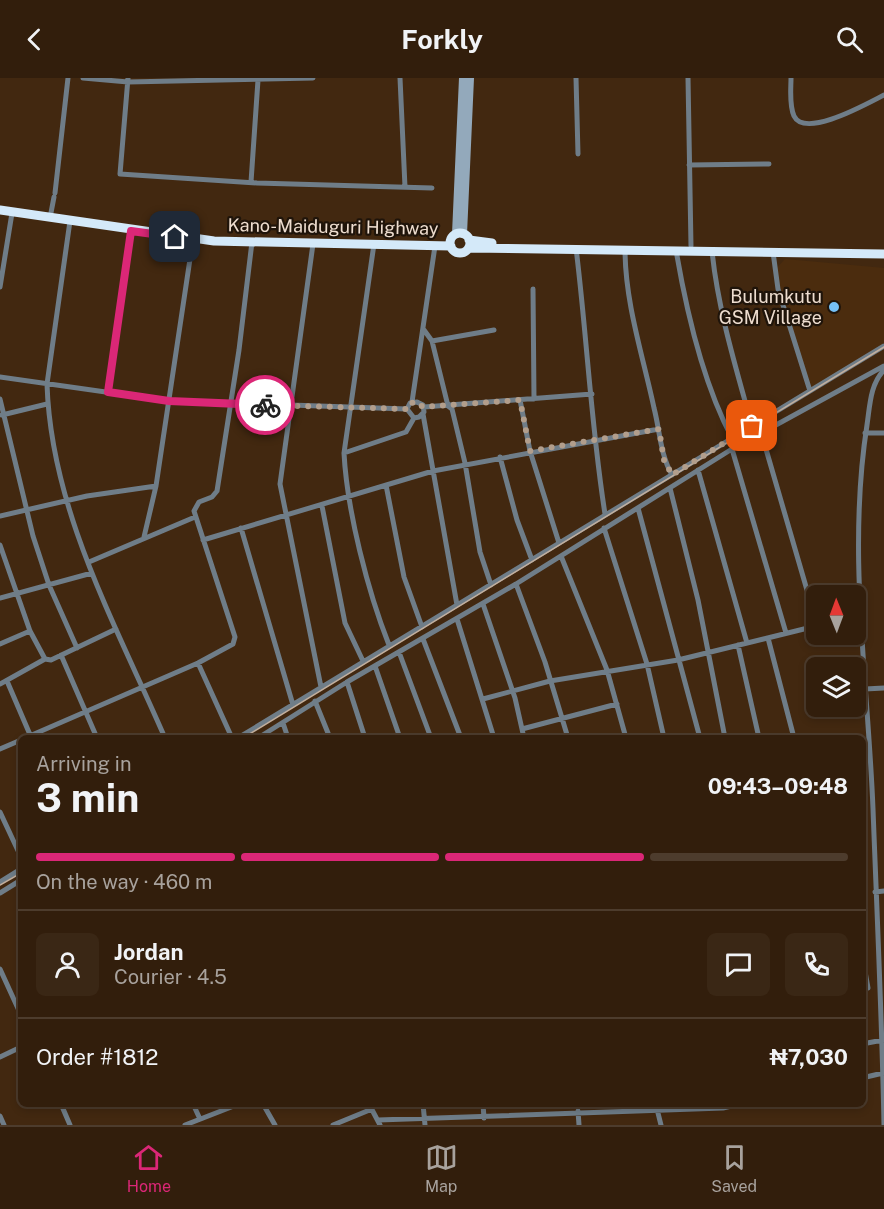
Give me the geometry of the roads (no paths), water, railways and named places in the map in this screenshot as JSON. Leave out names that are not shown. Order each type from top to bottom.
[{"type":"highway","name":"Kano-Maiduguri Highway","points":[[0,205],[70,221],[131,231],[193,239],[252,242],[435,246],[460,240],[605,246],[884,249]]},
{"type":"highway","name":"Kano-Maiduguri Highway","points":[[0,210],[216,236],[460,240],[576,248],[605,246],[625,249],[884,254]]},
{"type":"street","points":[[51,216],[68,78]]},
{"type":"street","points":[[83,78],[128,80],[313,78]]},
{"type":"street","points":[[400,78],[405,187]]},
{"type":"street","points":[[460,240],[463,78]]},
{"type":"street","points":[[460,240],[470,78]]},
{"type":"street","points":[[576,78],[578,154]]},
{"type":"street","points":[[688,78],[691,246]]},
{"type":"street","points":[[791,78],[792,113],[796,119],[808,124],[821,123],[884,95]]},
{"type":"street","points":[[251,182],[258,79]]},
{"type":"street","points":[[128,80],[120,174],[251,182],[432,188]]},
{"type":"street","points":[[689,165],[769,164]]},
{"type":"street","points":[[0,287],[12,213]]},
{"type":"street","points":[[70,221],[47,384],[47,404],[65,500],[92,573],[164,735]]},
{"type":"street","points":[[108,392],[131,231]]},
{"type":"street","points":[[144,537],[156,486],[193,239]]},
{"type":"street","points":[[34,735],[198,663],[233,644],[235,637],[195,517],[195,505],[212,497],[217,491],[252,242]]},
{"type":"street","points":[[313,244],[280,484],[321,687]]},
{"type":"street","points":[[374,244],[344,453],[350,497],[376,612],[389,645]]},
{"type":"street","points":[[407,409],[412,402],[435,246]]},
{"type":"street","points":[[576,248],[592,394],[593,441],[605,514]]},
{"type":"street","points":[[625,249],[625,269],[633,317],[664,460],[672,475]]},
{"type":"street","points":[[676,250],[689,315],[719,414],[732,438]]},
{"type":"street","points":[[712,251],[727,332],[752,426]]},
{"type":"street","points":[[773,252],[778,289],[810,391]]},
{"type":"street","points":[[533,289],[534,399]]},
{"type":"street","points":[[424,330],[432,341],[465,463],[480,552],[491,585]]},
{"type":"street","points":[[432,341],[494,330]]},
{"type":"street","points":[[243,735],[884,346]]},
{"type":"street","points":[[263,735],[346,682],[516,584],[732,449],[884,368]]},
{"type":"street","points":[[858,585],[858,499],[870,398],[877,377],[884,368]]},
{"type":"street","points":[[0,377],[169,401],[407,409]]},
{"type":"street","points":[[344,453],[406,432],[414,418],[423,411],[448,406],[592,394]]},
{"type":"street","points":[[0,399],[25,510],[49,585],[77,648]]},
{"type":"street","points":[[520,400],[530,451],[559,543]]},
{"type":"street","points":[[412,402],[419,402],[423,411],[457,605]]},
{"type":"street","points":[[2,416],[47,404]]},
{"type":"street","points":[[407,409],[410,416],[414,418]]},
{"type":"street","points":[[203,540],[465,463],[659,429]]},
{"type":"street","points":[[761,432],[806,587]]},
{"type":"street","points":[[866,433],[884,433]]},
{"type":"street","points":[[732,449],[786,633]]},
{"type":"street","points":[[500,457],[517,520],[532,560]]},
{"type":"street","points":[[698,470],[747,643]]},
{"type":"street","points":[[386,485],[404,577],[422,627]]},
{"type":"street","points":[[0,516],[65,500],[156,486]]},
{"type":"street","points":[[670,488],[698,600],[706,652],[724,735]]},
{"type":"street","points":[[322,506],[345,623],[363,661]]},
{"type":"street","points":[[638,508],[658,575],[678,660],[699,735]]},
{"type":"street","points":[[89,562],[195,517]]},
{"type":"street","points":[[242,528],[293,705]]},
{"type":"street","points":[[604,528],[647,664],[663,735]]},
{"type":"street","points":[[0,545],[30,631],[45,659]]},
{"type":"street","points":[[561,556],[606,670],[624,735]]},
{"type":"street","points":[[0,598],[92,573]]},
{"type":"street","points":[[516,584],[567,735]]},
{"type":"street","points":[[483,604],[512,689],[524,735]]},
{"type":"street","points":[[457,619],[493,735]]},
{"type":"street","points":[[483,699],[512,689],[550,681],[678,660],[806,628]]},
{"type":"street","points":[[0,684],[45,659],[51,660],[116,629]]},
{"type":"street","points":[[0,644],[30,631]]},
{"type":"street","points":[[768,638],[793,735]]},
{"type":"street","points":[[423,639],[460,735]]},
{"type":"street","points":[[738,645],[758,735]]},
{"type":"street","points":[[399,652],[430,735]]},
{"type":"street","points":[[61,655],[96,735]]},
{"type":"street","points":[[198,663],[231,735]]},
{"type":"street","points":[[375,666],[399,735]]},
{"type":"street","points":[[7,681],[28,735]]},
{"type":"street","points":[[346,682],[364,735]]},
{"type":"street","points":[[866,689],[884,688]]},
{"type":"street","points":[[315,701],[329,735]]},
{"type":"street","points":[[522,729],[617,704]]},
{"type":"street","points":[[866,709],[875,892],[881,950],[878,987],[884,1081],[883,1124],[879,1125]]},
{"type":"street","points":[[283,723],[287,735]]},
{"type":"street","points":[[0,749],[18,741]]},
{"type":"street","points":[[0,812],[18,851]]},
{"type":"street","points":[[0,882],[18,871]]},
{"type":"street","points":[[0,893],[18,882]]},
{"type":"street","points":[[875,892],[884,891]]},
{"type":"street","points":[[0,969],[18,1008]]},
{"type":"street","points":[[866,988],[878,987]]},
{"type":"street","points":[[866,1043],[883,1040]]},
{"type":"street","points":[[0,1057],[18,1048]]},
{"type":"street","points":[[866,1077],[883,1073]]},
{"type":"street","points":[[62,1107],[70,1125]]},
{"type":"street","points":[[194,1107],[200,1119]]},
{"type":"street","points":[[185,1125],[231,1107]]},
{"type":"street","points":[[266,1107],[275,1125]]},
{"type":"street","points":[[333,1125],[371,1107],[379,1122],[425,1122],[614,1107],[657,1109],[674,1107]]},
{"type":"street","points":[[423,1107],[425,1122]]},
{"type":"street","points":[[483,1107],[484,1118]]},
{"type":"street","points":[[702,1107],[727,1107]]},
{"type":"street","points":[[657,1109],[661,1125]]},
{"type":"street","points":[[578,1111],[579,1125]]},
{"type":"street","points":[[0,1116],[4,1125]]},
{"type":"railway","points":[[248,735],[884,347]]},
{"type":"railway","points":[[0,885],[18,875]]},
{"type":"place","name":"Bulumkutu GSM Village","points":[[834,307]]}]
